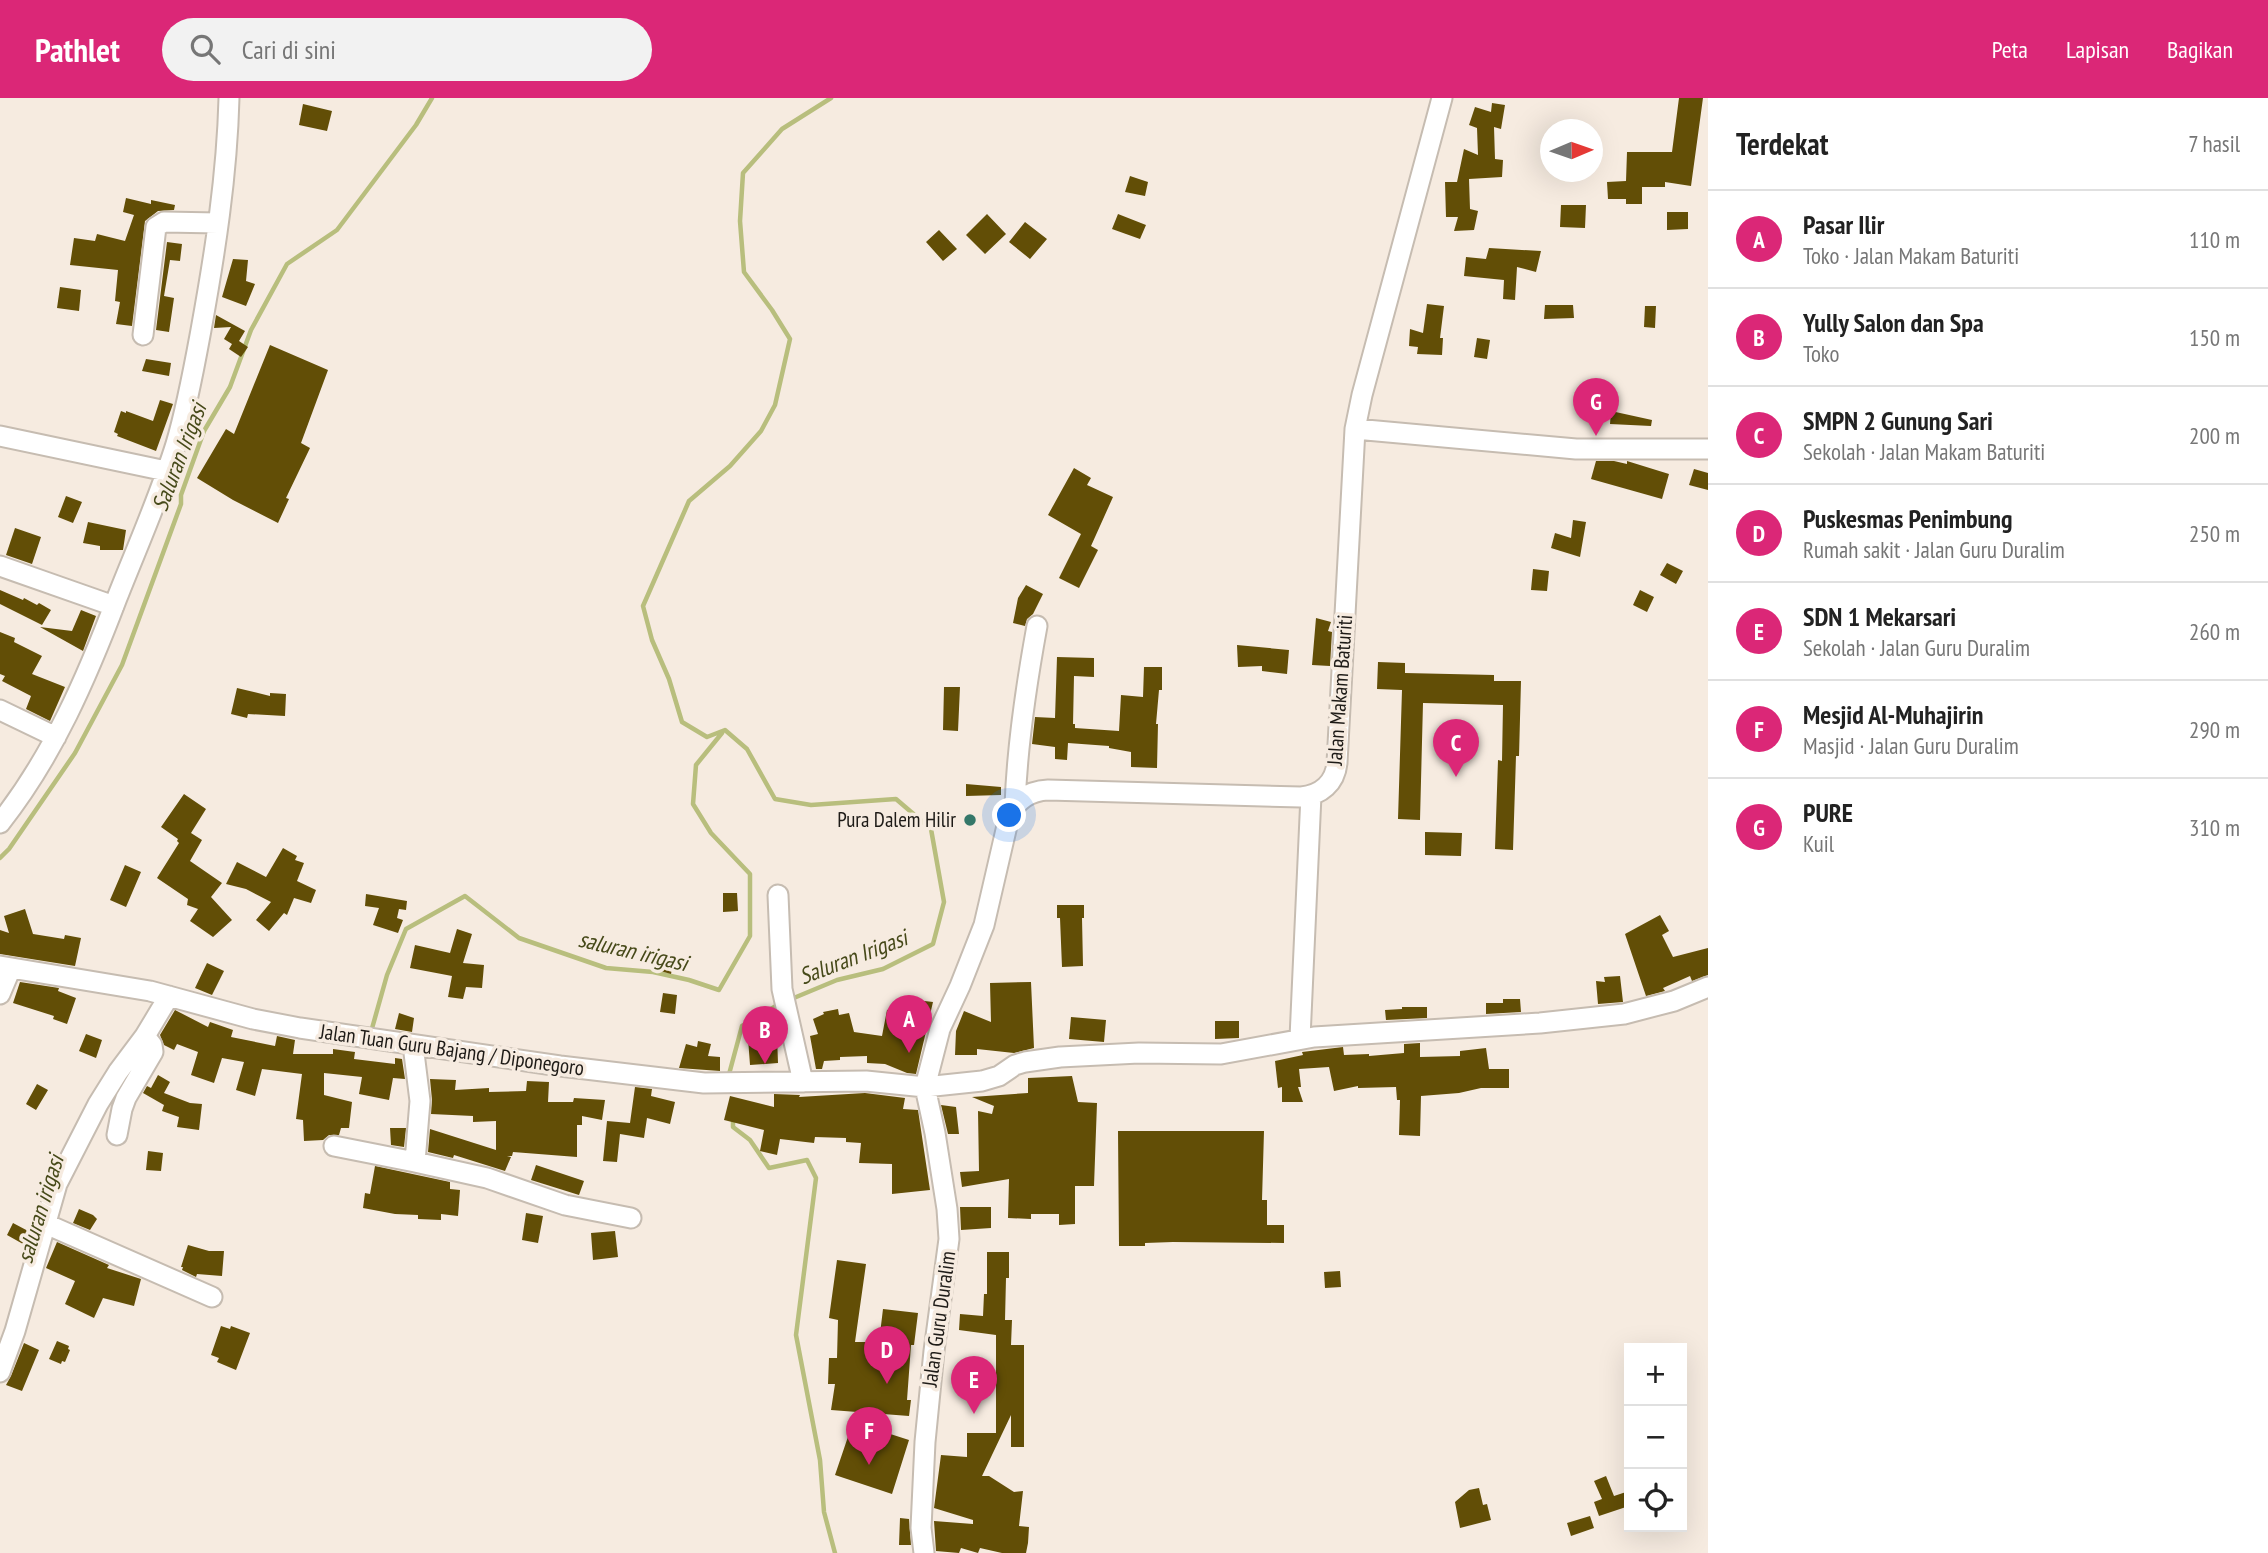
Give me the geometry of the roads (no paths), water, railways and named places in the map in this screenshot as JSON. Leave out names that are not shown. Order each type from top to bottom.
[{"type":"street","points":[[0,823],[7,801],[31,782],[93,660],[176,444],[191,384],[218,223],[229,98]]},
{"type":"street","name":"Jalan Makam Baturiti","points":[[1311,795],[1328,785],[1335,775],[1338,763],[1355,429],[1442,98]]},
{"type":"street","points":[[143,335],[155,229],[164,222],[218,223]]},
{"type":"street","points":[[1355,429],[1576,449],[1708,449]]},
{"type":"street","points":[[0,436],[166,471]]},
{"type":"street","points":[[0,566],[114,606]]},
{"type":"street","points":[[1015,806],[1023,707],[1037,626]]},
{"type":"street","points":[[0,710],[56,737]]},
{"type":"street","points":[[918,1087],[984,925],[1009,817],[1023,797],[1041,790],[1311,795],[1300,1038]]},
{"type":"street","points":[[778,895],[782,989],[803,1082]]},
{"type":"street","points":[[0,994],[5,967]]},
{"type":"street","name":"Jalan Tuan Guru Bajang / Diponegoro","points":[[5,967],[169,996],[253,1019],[413,1045],[636,1076],[704,1083],[874,1081],[918,1087],[982,1081],[999,1076],[1015,1065],[1051,1058],[1139,1053],[1221,1054],[1242,1052],[1300,1038],[1540,1023],[1624,1014],[1674,1001],[1708,987]]},
{"type":"street","points":[[0,1372],[15,1331],[57,1184],[105,1092],[145,1036],[169,996]]},
{"type":"street","points":[[117,1135],[126,1098],[153,1052],[152,1045],[145,1036]]},
{"type":"street","points":[[413,1045],[420,1101],[415,1162]]},
{"type":"street","name":"Jalan Guru Duralim","points":[[918,1087],[935,1133],[950,1239],[934,1351],[925,1442],[921,1528],[924,1553]]},
{"type":"street","points":[[334,1146],[487,1178],[565,1205],[631,1218]]},
{"type":"street","points":[[46,1224],[212,1297]]},
{"type":"waterway","name":"Saluran Irigasi","points":[[0,858],[75,753],[122,665],[181,504],[181,495],[204,431],[230,387],[251,330],[287,264],[337,230],[416,125],[432,98]]},
{"type":"waterway","name":"Saluran Irigasi","points":[[789,1000],[837,980],[883,969],[933,944],[944,902],[931,829],[896,799],[811,805],[775,799],[747,749],[725,730],[707,737],[682,722],[669,679],[652,640],[643,606],[689,501],[730,466],[761,431],[775,405],[790,339],[744,272],[740,221],[743,173],[782,129],[831,98]]},
{"type":"waterway","name":"saluran irigasi","points":[[371,1032],[387,975],[406,929],[465,896],[519,938],[606,968],[653,972],[719,990],[750,936],[750,874],[711,833],[693,804],[696,765],[722,733]]},
{"type":"waterway","name":"Saluran Irigasi","points":[[728,1078],[742,1026],[781,1003]]},
{"type":"waterway","name":"Saluran Irigasi","points":[[733,1118],[733,1127],[750,1140],[769,1168],[807,1160],[816,1178],[796,1335],[820,1460],[824,1512],[835,1553]]},
{"type":"place","name":"PURE","points":[[1596,436]]},
{"type":"place","name":"SMPN 2 Gunung Sari","points":[[1456,777]]},
{"type":"place","name":"Pura Dalem Hilir","points":[[970,820]]},
{"type":"place","name":"Pasar Ilir","points":[[909,1053]]},
{"type":"place","name":"Yully Salon dan Spa","points":[[765,1064]]},
{"type":"place","name":"Puskesmas Penimbung","points":[[887,1384]]},
{"type":"place","name":"SDN 1 Mekarsari","points":[[974,1414]]},
{"type":"place","name":"Mesjid Al-Muhajirin","points":[[869,1465]]}]
